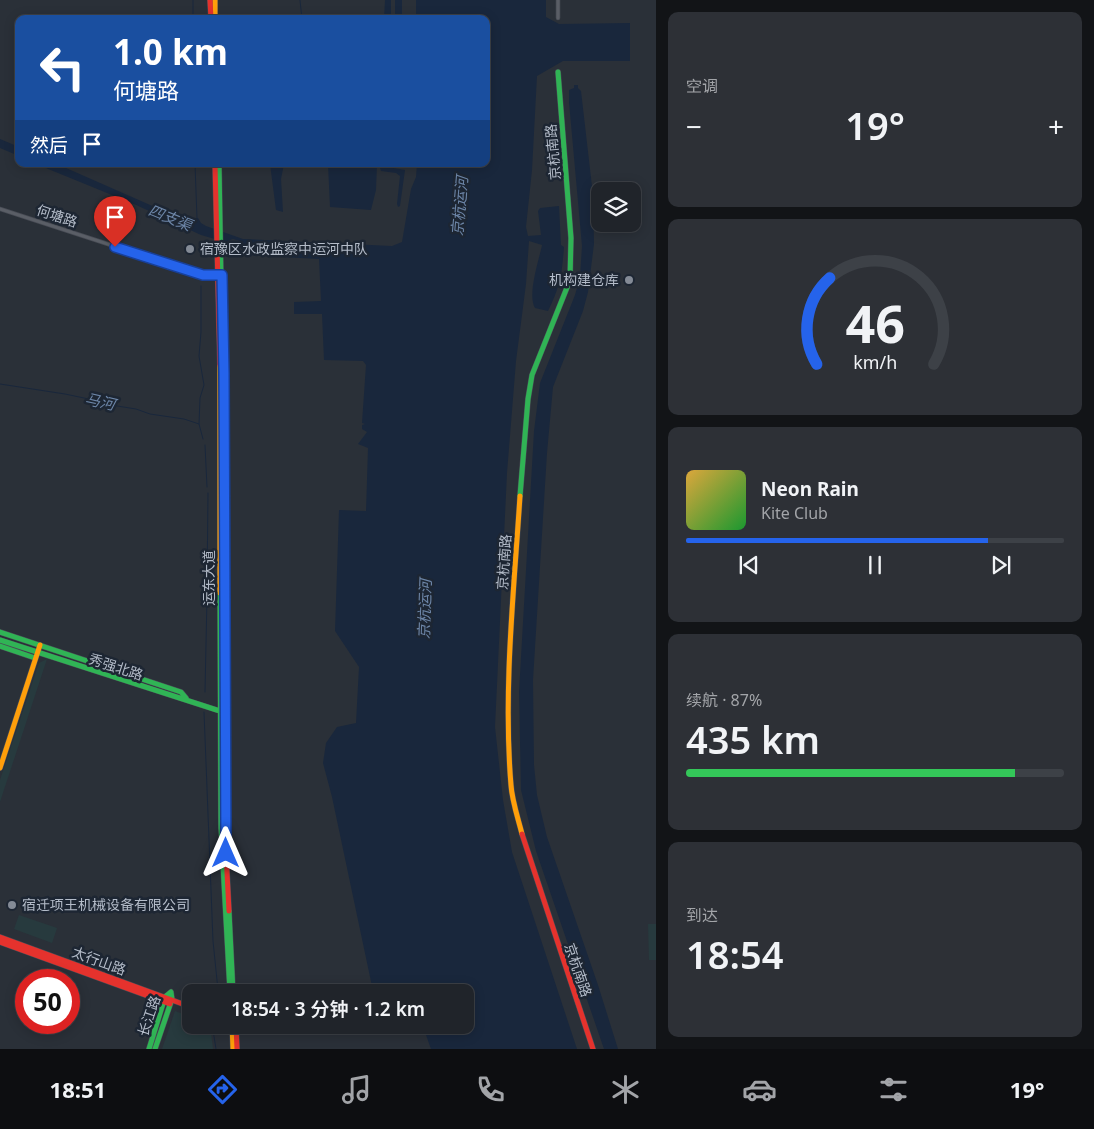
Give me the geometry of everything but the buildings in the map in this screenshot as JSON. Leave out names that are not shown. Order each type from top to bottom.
[{"type":"street","points":[[210,0],[211,15]]},
{"type":"street","points":[[215,0],[215,15]]},
{"type":"street","points":[[558,0],[558,18]]},
{"type":"street","name":"京杭南路","points":[[558,72],[571,238],[571,266],[568,286],[532,375],[528,398],[509,666],[511,787],[525,847],[593,1049]]},
{"type":"street","name":"运东大道","points":[[215,167],[218,220]]},
{"type":"street","name":"运东大道","points":[[219,167],[218,240],[226,853],[234,984]]},
{"type":"street","name":"何塘路","points":[[0,209],[203,275],[219,275]]},
{"type":"street","points":[[0,632],[38,651]]},
{"type":"street","name":"秀强北路","points":[[0,639],[224,711]]},
{"type":"street","points":[[0,646],[38,651]]},
{"type":"street","points":[[0,768],[38,651]]},
{"type":"street","name":"秀强北路","points":[[38,651],[224,711]]},
{"type":"street","name":"运东大道","points":[[224,711],[221,852],[229,984]]},
{"type":"street","name":"太行山路","points":[[0,937],[171,1002],[182,1004]]},
{"type":"street","name":"太行山路","points":[[0,942],[164,999]]},
{"type":"street","name":"长江路","points":[[149,1049],[164,999],[171,992],[171,1002],[155,1049]]},
{"type":"street","points":[[232,1034],[233,1049]]},
{"type":"street","points":[[236,1034],[237,1049]]},
{"type":"green space","points":[[47,659],[0,802],[0,780],[39,663]]},
{"type":"green space","points":[[19,915],[57,928],[52,943],[14,929]]},
{"type":"green space","points":[[648,924],[656,924],[656,960],[649,960]]},
{"type":"green space","points":[[175,1011],[182,1014],[182,1034],[211,1034],[213,1049],[162,1049]]},
{"type":"water","points":[[385,0],[391,0],[391,15],[384,15]]},
{"type":"water","points":[[395,0],[402,0],[402,15],[395,15]]},
{"type":"water","points":[[416,0],[546,0],[546,17],[559,24],[630,23],[630,61],[563,61],[537,76],[532,170],[526,227],[528,236],[541,235],[538,211],[540,208],[559,206],[561,245],[564,247],[560,280],[548,311],[535,308],[533,302],[533,286],[542,245],[529,241],[526,284],[516,361],[507,473],[495,727],[503,800],[512,852],[577,1049],[431,1049],[426,1035],[424,1034],[474,1034],[474,984],[372,984],[323,763],[326,743],[337,727],[356,723],[359,667],[335,631],[339,510],[366,511],[368,448],[358,444],[367,432],[362,429],[362,425],[365,424],[362,423],[366,365],[363,361],[324,360],[322,314],[294,314],[294,302],[321,301],[319,259],[246,255],[243,242],[233,239],[225,242],[201,235],[134,204],[43,167],[64,167],[191,223],[193,223],[195,218],[198,218],[206,226],[243,239],[392,246],[402,242],[417,167],[490,167],[490,15],[416,15]]},
{"type":"water","points":[[574,85],[578,85],[581,91],[592,182],[591,232],[594,232],[594,244],[588,292],[583,311],[553,387],[533,680],[534,765],[537,795],[547,837],[618,1049],[604,1049],[536,851],[521,790],[519,692],[534,431],[540,383],[575,295],[580,277],[582,246],[569,102],[569,90],[574,88]]},
{"type":"water","points":[[0,139],[15,145],[15,154],[0,148]]},
{"type":"water","points":[[270,167],[283,167],[281,179],[283,212],[276,210]]},
{"type":"water","points":[[328,167],[377,167],[376,190],[371,210],[330,207]]},
{"type":"water","points":[[388,167],[405,170],[400,206],[398,207],[400,176],[396,173],[381,171],[380,168]]},
{"type":"waterway","points":[[193,0],[193,15]]},
{"type":"waterway","points":[[300,0],[302,15]]},
{"type":"waterway","name":"四支渠","points":[[195,167],[197,218]]},
{"type":"waterway","points":[[201,286],[199,356],[204,385],[200,398],[199,424],[203,439]]},
{"type":"waterway","name":"马河","points":[[0,384],[65,394],[136,409],[150,414],[184,419],[199,424]]},
{"type":"waterway","points":[[205,445],[207,487]]},
{"type":"waterway","points":[[207,591],[208,493]]},
{"type":"waterway","points":[[205,692],[207,597]]},
{"type":"waterway","points":[[204,712],[213,941],[217,984]]},
{"type":"waterway","points":[[214,1034],[216,1049]]},
{"type":"traffic: fast","points":[[520,496],[528,399],[532,375],[570,280],[571,238],[558,72]]},
{"type":"traffic: fast","points":[[219,167],[224,452]]},
{"type":"traffic: fast","points":[[220,593],[221,828],[230,984]]},
{"type":"traffic: fast","points":[[0,632],[181,692],[186,698]]},
{"type":"traffic: fast","points":[[0,640],[223,712]]},
{"type":"traffic: fast","points":[[0,646],[35,658]]},
{"type":"traffic: fast","points":[[229,911],[233,984]]},
{"type":"traffic: fast","points":[[149,1049],[165,997],[171,992],[172,999],[155,1049]]},
{"type":"traffic: slow","points":[[215,0],[215,15]]},
{"type":"traffic: slow","points":[[220,366],[220,593]]},
{"type":"traffic: slow","points":[[224,452],[225,698]]},
{"type":"traffic: slow","points":[[520,496],[510,640],[508,713],[512,791],[522,834]]},
{"type":"traffic: slow","points":[[0,768],[40,645]]},
{"type":"traffic: slow","points":[[232,1034],[233,1049]]},
{"type":"traffic: jam","points":[[210,0],[211,15]]},
{"type":"traffic: jam","points":[[215,167],[220,366]]},
{"type":"traffic: jam","points":[[225,698],[226,853],[229,911]]},
{"type":"traffic: jam","points":[[522,834],[593,1049]]},
{"type":"traffic: jam","points":[[0,937],[182,1004]]},
{"type":"traffic: jam","points":[[0,942],[170,1004]]},
{"type":"traffic: jam","points":[[236,1034],[237,1049]]},
{"type":"place","name":"宿豫区水政监察中运河中队","points":[[190,249]]},
{"type":"place","name":"机构建仓库","points":[[629,280]]},
{"type":"place","name":"宿迁项王机械设备有限公司","points":[[12,905]]},
{"type":"route","points":[[115,247],[203,275],[222,275],[226,853]]},
{"type":"water label","name":"京杭运河","points":[[460,206]]},
{"type":"water label","name":"京杭运河","points":[[425,609]]}]
